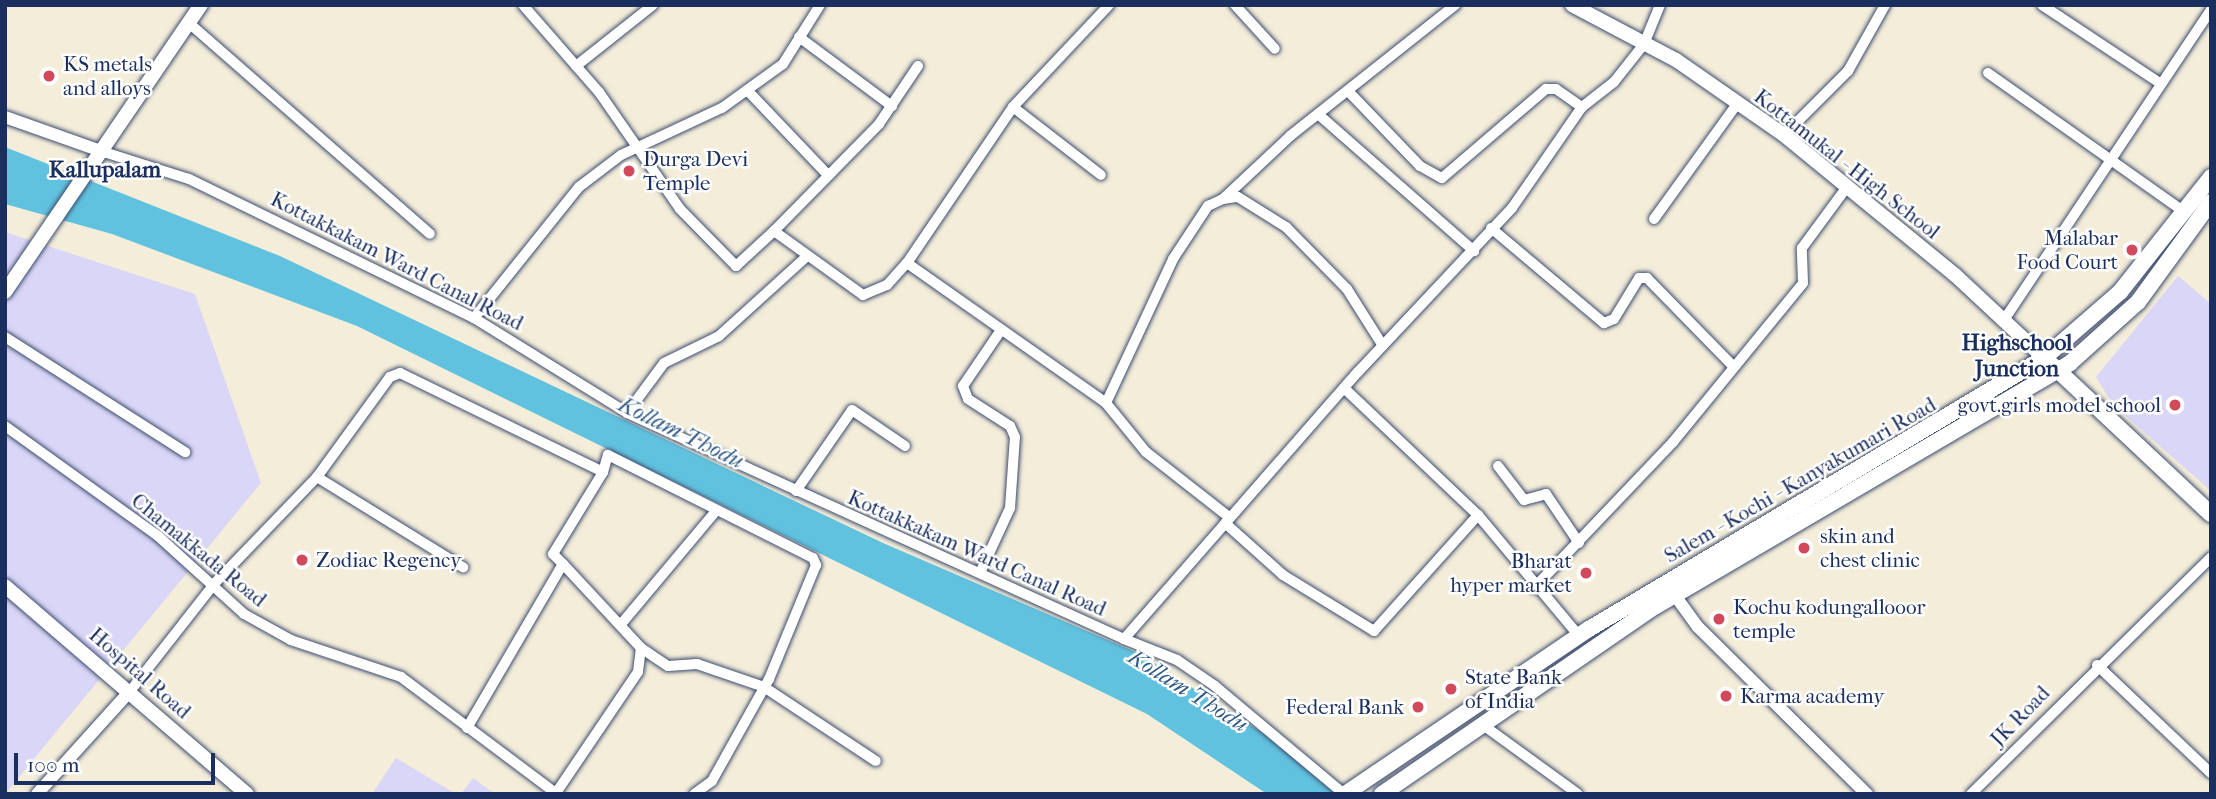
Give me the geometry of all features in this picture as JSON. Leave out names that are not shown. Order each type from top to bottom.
[{"type":"main road","points":[[5,292],[47,237],[201,5]]},
{"type":"main road","name":"Kottamukal - High School","points":[[1572,5],[1643,44],[1784,135],[2004,320],[2043,358]]},
{"type":"main road","name":"Salem - Kochi - Kanyakumari Road","points":[[1344,794],[1579,636],[1670,589],[2043,358],[2120,292],[2211,177]]},
{"type":"main road","name":"Salem - Kochi - Kanyakumari Road","points":[[1811,504],[2058,370],[2138,302],[2211,202]]},
{"type":"main road","points":[[2043,358],[2211,514]]},
{"type":"main road","name":"Hospital Road","points":[[5,586],[131,690],[247,794]]},
{"type":"main road","name":"Salem - Kochi - Kanyakumari Road","points":[[1382,794],[1449,745],[1483,725],[1670,589]]},
{"type":"street","points":[[523,5],[576,66],[639,148],[680,209],[736,266],[774,231],[892,106],[918,66]]},
{"type":"street","points":[[576,66],[653,5]]},
{"type":"street","points":[[474,318],[579,187],[639,148],[747,90],[783,64],[820,5]]},
{"type":"street","points":[[774,231],[806,257],[863,295],[887,285],[908,263],[1013,107],[1109,5]]},
{"type":"street","points":[[1235,5],[1275,49]]},
{"type":"street","points":[[1106,404],[1173,260],[1208,206],[1223,199],[1318,114],[1455,5]]},
{"type":"street","name":"Kottakkakam Ward Canal Road","points":[[104,152],[189,179],[474,318],[627,413],[799,495],[1124,639],[1344,388],[1474,251],[1582,107],[1615,82],[1643,44],[1660,5]]},
{"type":"street","points":[[1784,135],[1862,52],[1885,5]]},
{"type":"street","points":[[2042,5],[2160,83]]},
{"type":"street","points":[[2004,320],[2211,10]]},
{"type":"street","points":[[189,23],[429,234]]},
{"type":"street","points":[[799,37],[892,106]]},
{"type":"street","points":[[1988,73],[2113,156],[2184,212]]},
{"type":"street","points":[[1348,91],[1420,166],[1442,178],[1546,89],[1556,89],[1582,107]]},
{"type":"street","points":[[747,90],[828,175]]},
{"type":"street","points":[[1654,219],[1737,104]]},
{"type":"street","points":[[1013,107],[1101,175]]},
{"type":"street","points":[[1318,114],[1474,251]]},
{"type":"street","points":[[5,117],[104,152]]},
{"type":"street","points":[[1534,588],[1579,543],[1734,367],[1803,284],[1802,248],[1847,187]]},
{"type":"street","points":[[1223,199],[1238,197],[1286,226],[1347,289],[1383,346]]},
{"type":"street","points":[[1491,228],[1604,323],[1614,318],[1639,278],[1647,278],[1734,367]]},
{"type":"street","points":[[627,413],[664,363],[719,336],[806,257]]},
{"type":"street","points":[[908,263],[1106,404],[1146,452],[1227,520],[1283,575],[1374,631],[1478,515]]},
{"type":"street","points":[[980,573],[1010,508],[1015,437],[1010,426],[968,399],[963,386],[1001,330]]},
{"type":"street","points":[[5,337],[185,452]]},
{"type":"street","points":[[37,794],[131,690],[214,584],[317,477],[390,377],[400,373],[603,472]]},
{"type":"street","points":[[1344,388],[1478,515],[1534,588],[1579,636]]},
{"type":"street","points":[[799,495],[852,410],[905,446]]},
{"type":"street","name":"Chamakkada Road","points":[[5,426],[214,584],[244,614],[279,634],[401,677],[557,794]]},
{"type":"street","points":[[694,794],[712,781],[764,687],[816,565],[809,554],[716,511],[608,455],[603,472],[553,554],[622,622],[641,649],[667,666],[697,664],[764,687],[876,761]]},
{"type":"street","points":[[1498,466],[1524,500],[1546,494],[1579,543]]},
{"type":"street","points":[[317,477],[463,567]]},
{"type":"street","points":[[622,622],[716,511]]},
{"type":"street","name":"JK Road","points":[[1971,794],[2097,666],[2211,557]]},
{"type":"street","points":[[467,728],[563,564]]},
{"type":"street","points":[[1670,589],[1867,794]]},
{"type":"street","points":[[1124,639],[1177,660],[1215,685],[1344,794]]},
{"type":"street","points":[[557,794],[632,683],[641,649]]},
{"type":"street","points":[[2097,666],[2211,773]]},
{"type":"street","points":[[1483,725],[1578,794]]},
{"type":"shaded area","points":[[5,232],[195,294],[261,483],[5,794]]},
{"type":"shaded area","points":[[2178,276],[2211,304],[2211,491],[2113,405],[2096,377]]},
{"type":"shaded area","points":[[396,758],[456,794],[372,794]]},
{"type":"shaded area","points":[[473,778],[495,794],[461,794]]},
{"type":"water","name":"Kollam Thodu","points":[[5,147],[280,256],[883,543],[1140,654],[1325,773],[1343,794],[1267,794],[1147,714],[357,326],[112,234],[5,204]]},
{"type":"place","name":"KS metals and alloys","points":[[49,76]]},
{"type":"place","name":"Durga Devi Temple","points":[[629,171]]},
{"type":"place","name":"Malabar Food Court","points":[[2132,250]]},
{"type":"place","name":"govt.girls model school","points":[[2175,405]]},
{"type":"place","name":"skin and chest clinic","points":[[1804,548]]},
{"type":"place","name":"Zodiac Regency","points":[[302,560]]},
{"type":"place","name":"Bharat hyper market","points":[[1586,573]]},
{"type":"place","name":"Kochu kodungallooor temple","points":[[1719,619]]},
{"type":"place","name":"State Bank of India","points":[[1451,689]]},
{"type":"place","name":"Karma academy","points":[[1726,696]]},
{"type":"place","name":"Federal Bank","points":[[1418,707]]},
{"type":"district","name":"Kallupalam","points":[[105,170]]},
{"type":"district","name":"Highschool Junction","points":[[2017,356]]}]
